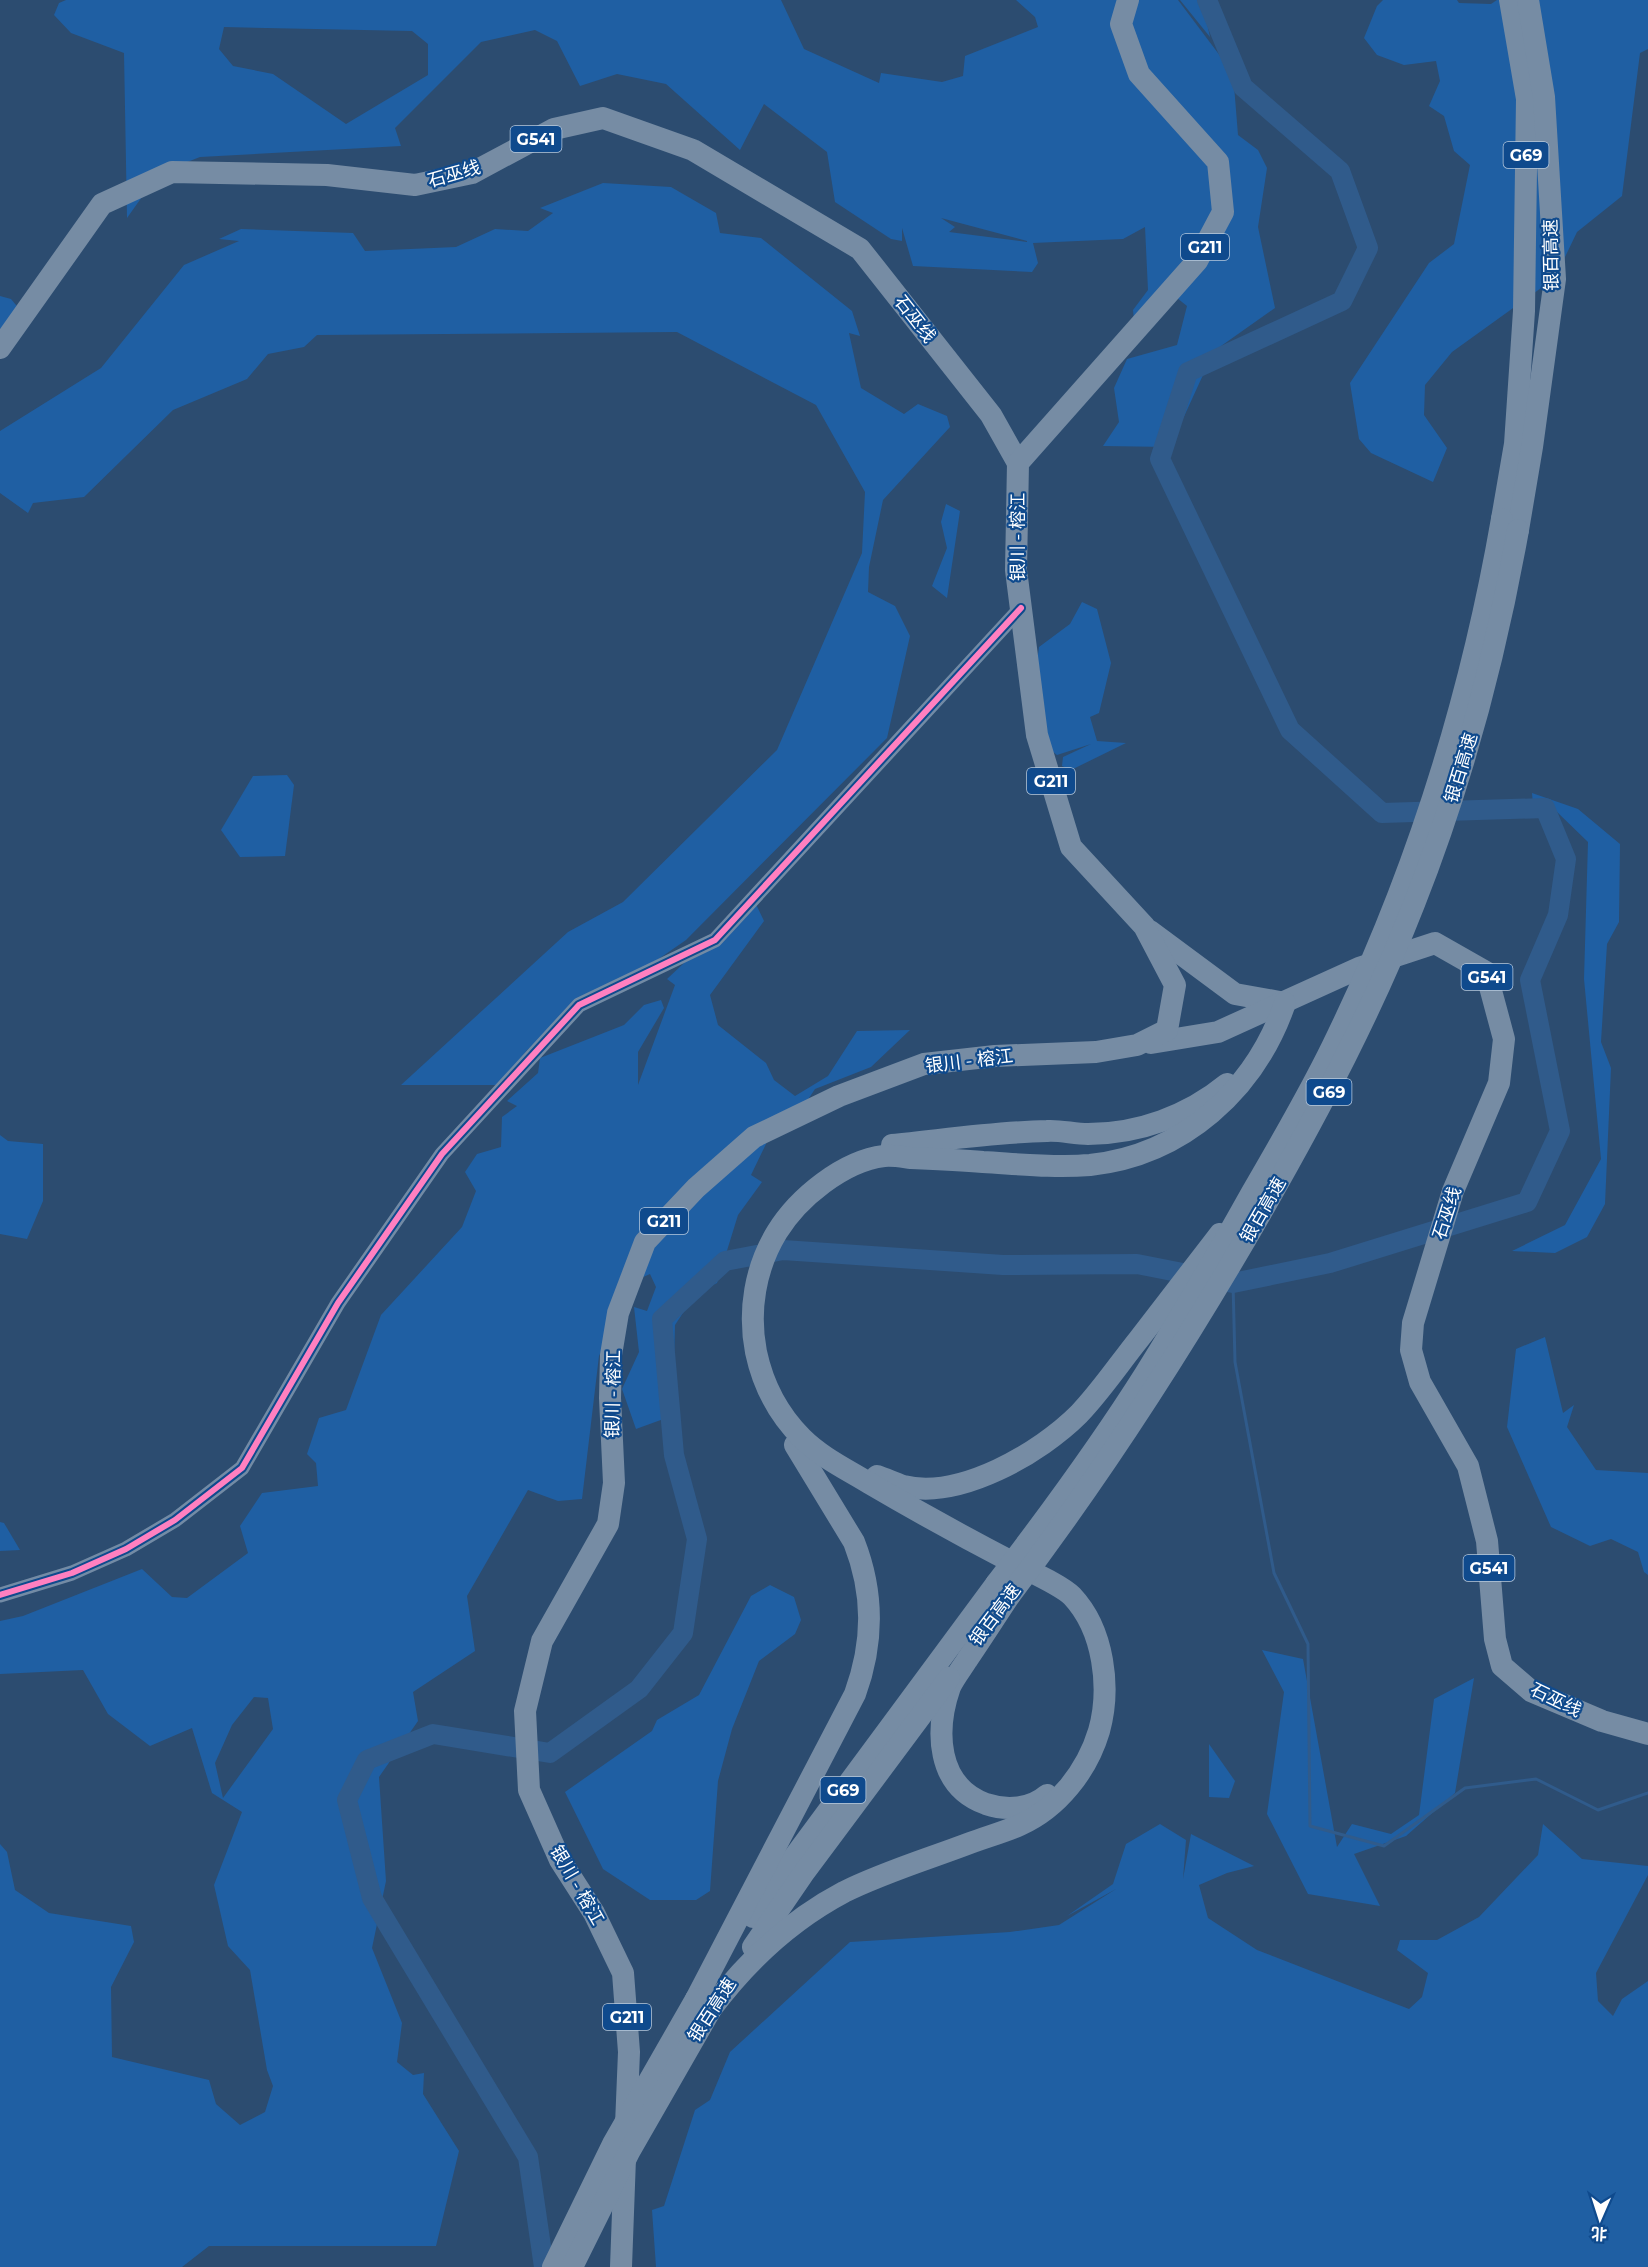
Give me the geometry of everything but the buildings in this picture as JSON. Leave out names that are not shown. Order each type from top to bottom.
[{"type":"highway","name":"G211","points":[[1018,463],[1197,261],[1223,212],[1218,162],[1139,74],[1121,24],[1128,0]]},
{"type":"highway","name":"银百高速","points":[[1003,1589],[1110,1457],[1196,1326],[1322,1106],[1371,1006],[1414,904],[1452,799],[1497,639],[1510,525],[1524,311],[1527,99],[1510,0]]},
{"type":"highway","name":"银百高速","points":[[553,2267],[613,2144],[703,2004],[803,1874],[1003,1589],[1143,1377],[1211,1266],[1306,1098],[1341,1029],[1377,948],[1417,846],[1438,783],[1466,688],[1491,581],[1532,447],[1555,279],[1544,97],[1528,0]]},
{"type":"highway","name":"石巫线","points":[[0,348],[102,204],[172,172],[327,174],[415,185],[472,173],[554,129],[603,118],[693,150],[860,249],[991,415],[1018,463]]},
{"type":"highway","name":"银川 - 榕江","points":[[621,2267],[629,2052],[623,1973],[594,1913],[560,1860],[529,1790],[525,1711],[542,1641],[608,1524],[614,1483],[610,1398],[611,1355],[618,1313],[645,1242],[696,1188],[754,1137],[839,1096],[924,1064],[994,1056],[1096,1052],[1137,1045],[1167,1030],[1175,985],[1144,926],[1071,847],[1037,735],[1016,570],[1018,463]]},
{"type":"highway","points":[[1144,926],[1235,994],[1285,1003]]},
{"type":"highway","name":"石巫线","points":[[1137,1045],[1218,1032],[1359,968],[1435,943],[1486,972],[1504,1039],[1499,1083],[1453,1191],[1413,1323],[1411,1350],[1420,1382],[1468,1466],[1487,1541],[1495,1639],[1502,1666],[1531,1691],[1602,1721],[1648,1734]]},
{"type":"highway","points":[[703,2004],[855,1694],[869,1641],[870,1606],[860,1557],[854,1542],[795,1445],[770,1414],[753,1379],[745,1347],[748,1276],[753,1259],[773,1229],[784,1205],[803,1186],[832,1165],[883,1146],[1049,1131],[1087,1134],[1125,1131],[1161,1122],[1196,1106],[1224,1086],[1249,1062],[1270,1034],[1285,1003]]},
{"type":"highway","points":[[773,1229],[823,1183],[852,1166],[884,1156],[1049,1166],[1088,1165],[1126,1158],[1162,1145],[1196,1126],[1226,1102],[1251,1072],[1271,1039],[1285,1003]]},
{"type":"highway","points":[[825,1457],[904,1486],[931,1487],[978,1477],[1022,1458],[1053,1437],[1087,1405],[1252,1194]]},
{"type":"highway","points":[[703,2004],[789,1928],[825,1903],[875,1878],[1021,1824],[1046,1808],[1078,1776],[1092,1749],[1101,1720],[1105,1690],[1098,1646],[1086,1618],[1070,1593],[918,1512],[825,1457],[792,1427],[768,1389],[754,1345],[748,1311]]},
{"type":"highway","points":[[795,1445],[819,1465],[913,1521],[1063,1601],[1078,1623],[1089,1649],[1094,1676],[1094,1704],[1088,1732],[1069,1770],[1051,1791],[1040,1801],[1012,1808],[993,1806],[967,1793],[949,1771],[941,1744],[942,1725],[951,1686],[1003,1589]]},
{"type":"highway","name":"银百高速","points":[[572,2267],[703,2004]]},
{"type":"street","points":[[0,1595],[72,1573],[126,1549],[175,1520],[242,1468],[338,1303],[442,1154],[579,1005],[714,940],[1021,608]]},
{"type":"shaded area","points":[[66,0],[781,0],[804,49],[879,83],[881,73],[942,82],[963,76],[965,56],[1038,27],[1035,17],[1016,0],[1178,0],[1233,73],[1238,135],[1258,150],[1267,168],[1258,227],[1275,308],[1214,351],[1170,447],[1103,446],[1119,422],[1114,388],[1127,359],[1177,345],[1187,306],[1167,290],[1134,320],[1133,310],[1148,290],[1145,227],[1123,239],[1033,243],[1038,263],[1032,272],[913,266],[902,228],[902,241],[891,239],[835,202],[827,152],[764,104],[740,150],[666,84],[617,74],[580,86],[557,41],[535,30],[481,42],[395,128],[401,146],[200,157],[159,173],[127,218],[124,53],[71,33],[54,15],[59,3]],"holes":[[[224,27],[412,31],[428,44],[428,75],[346,124],[273,74],[233,66],[219,49]],[[941,218],[1027,241],[1027,242],[949,232],[955,227]]]},
{"type":"shaded area","points":[[1180,0],[1202,0],[1210,37]]},
{"type":"shaded area","points":[[1383,0],[1457,0],[1459,3],[1491,4],[1497,0],[1648,0],[1648,49],[1640,53],[1622,196],[1577,232],[1555,278],[1452,352],[1425,385],[1424,415],[1447,448],[1433,482],[1371,453],[1359,439],[1350,383],[1429,263],[1454,244],[1470,165],[1454,151],[1444,116],[1429,106],[1440,81],[1436,61],[1404,65],[1377,55],[1364,38],[1377,6]]},
{"type":"shaded area","points":[[603,183],[671,187],[716,213],[720,233],[761,238],[852,311],[860,336],[849,333],[861,388],[904,414],[918,404],[947,416],[950,427],[883,500],[869,567],[868,592],[895,606],[910,636],[887,738],[686,940],[527,1050],[502,1085],[401,1085],[568,932],[623,902],[777,750],[862,553],[865,492],[816,405],[677,332],[317,335],[304,347],[268,354],[247,379],[173,410],[84,497],[33,503],[28,513],[0,493],[0,431],[101,368],[184,265],[239,241],[219,239],[241,229],[353,233],[365,251],[456,247],[495,229],[528,231],[553,213],[540,208]]},
{"type":"shaded area","points":[[0,296],[11,299],[21,311],[0,329]]},
{"type":"shaded area","points":[[946,504],[960,511],[947,598],[932,586],[947,548],[941,522]]},
{"type":"shaded area","points":[[1082,602],[1097,609],[1111,663],[1099,713],[1090,717],[1097,741],[1126,743],[1071,770],[1062,766],[1063,757],[1091,744],[1057,755],[1048,748],[1037,663],[1039,647],[1070,624]]},
{"type":"shaded area","points":[[287,775],[294,785],[285,856],[240,857],[221,830],[253,776]]},
{"type":"shaded area","points":[[1532,793],[1578,809],[1620,844],[1619,922],[1607,944],[1601,1042],[1611,1068],[1605,1204],[1587,1237],[1555,1253],[1512,1251],[1565,1225],[1601,1159],[1584,979],[1588,842],[1556,811],[1533,805]]},
{"type":"shaded area","points":[[753,898],[764,921],[710,995],[718,1025],[766,1063],[774,1080],[795,1096],[828,1076],[857,1031],[910,1030],[871,1067],[815,1089],[803,1107],[778,1119],[751,1175],[762,1182],[738,1215],[717,1283],[696,1293],[675,1325],[673,1397],[664,1410],[669,1417],[636,1429],[622,1389],[639,1352],[634,1307],[647,1311],[656,1287],[650,1274],[634,1281],[599,1356],[582,1499],[558,1501],[528,1490],[467,1596],[475,1651],[413,1692],[418,1721],[379,1777],[386,1881],[372,1948],[402,2023],[397,2062],[413,2075],[424,2073],[423,2094],[459,2151],[436,2246],[209,2246],[182,2267],[0,2267],[0,1844],[7,1852],[15,1890],[49,1913],[131,1926],[134,1942],[111,1987],[112,2057],[209,2080],[216,2104],[240,2125],[265,2112],[273,2086],[267,2070],[250,1970],[228,1946],[214,1885],[242,1812],[212,1793],[192,1728],[150,1746],[108,1714],[83,1670],[0,1674],[0,1621],[23,1616],[142,1569],[172,1597],[187,1598],[248,1553],[240,1526],[262,1493],[318,1486],[316,1463],[307,1454],[319,1418],[346,1410],[381,1315],[462,1227],[476,1191],[465,1172],[477,1154],[501,1147],[502,1117],[517,1106],[507,1101],[538,1073],[540,1058],[624,1025],[644,1005],[661,1000],[664,1008],[638,1052],[638,1085],[675,985],[667,979]],"holes":[[[254,1697],[268,1698],[273,1729],[223,1798],[215,1763],[232,1725]]]},
{"type":"shaded area","points":[[0,1135],[8,1141],[43,1144],[43,1201],[27,1239],[0,1234]]},
{"type":"shaded area","points":[[1545,1337],[1563,1413],[1574,1405],[1567,1427],[1596,1470],[1648,1473],[1648,1575],[1644,1572],[1638,1552],[1611,1539],[1590,1546],[1551,1527],[1507,1427],[1516,1349]]},
{"type":"shaded area","points":[[0,1522],[4,1523],[20,1550],[0,1551]]},
{"type":"shaded area","points":[[770,1585],[794,1597],[801,1620],[795,1634],[759,1661],[732,1729],[718,1781],[710,1891],[696,1900],[650,1900],[603,1869],[565,1792],[652,1731],[657,1720],[699,1695],[751,1596]]},
{"type":"shaded area","points":[[1262,1650],[1303,1659],[1337,1847],[1352,1824],[1391,1834],[1419,1815],[1434,1699],[1474,1678],[1455,1793],[1406,1836],[1354,1854],[1380,1906],[1308,1894],[1267,1814],[1284,1692]]},
{"type":"shaded area","points":[[1209,1744],[1235,1781],[1229,1798],[1209,1797]]},
{"type":"shaded area","points":[[1160,1824],[1186,1840],[1183,1879],[1191,1834],[1254,1866],[1227,1873],[1199,1885],[1208,1918],[1257,1950],[1409,2009],[1422,1997],[1428,1973],[1397,1950],[1400,1940],[1437,1940],[1479,1917],[1538,1855],[1543,1824],[1582,1859],[1648,1866],[1648,1875],[1596,1973],[1598,2001],[1613,2016],[1622,1999],[1648,1981],[1648,2267],[656,2267],[652,2210],[664,2206],[695,2110],[710,2100],[730,2052],[850,1942],[1010,1932],[1059,1925],[1116,1889],[1067,1916],[1113,1884],[1126,1844]]},
{"type":"waterway","points":[[544,2267],[528,2157],[372,1898],[347,1800],[367,1760],[433,1734],[550,1753],[639,1689],[683,1633],[697,1539],[674,1455],[662,1319],[725,1261],[783,1250],[1003,1265],[1137,1264],[1233,1283],[1330,1263],[1527,1202],[1560,1131],[1530,980],[1558,915],[1566,859],[1545,808],[1382,813],[1290,730],[1160,459],[1188,372],[1342,301],[1368,248],[1340,171],[1243,87],[1207,0]]},
{"type":"waterway","points":[[1233,1283],[1235,1362],[1274,1573],[1308,1644],[1310,1826],[1384,1846],[1465,1788],[1536,1779],[1598,1810],[1648,1793]]},
{"type":"cycle path","points":[[0,1595],[72,1573],[126,1549],[175,1520],[242,1468],[338,1303],[442,1154],[579,1005],[715,940],[1021,608]]}]
